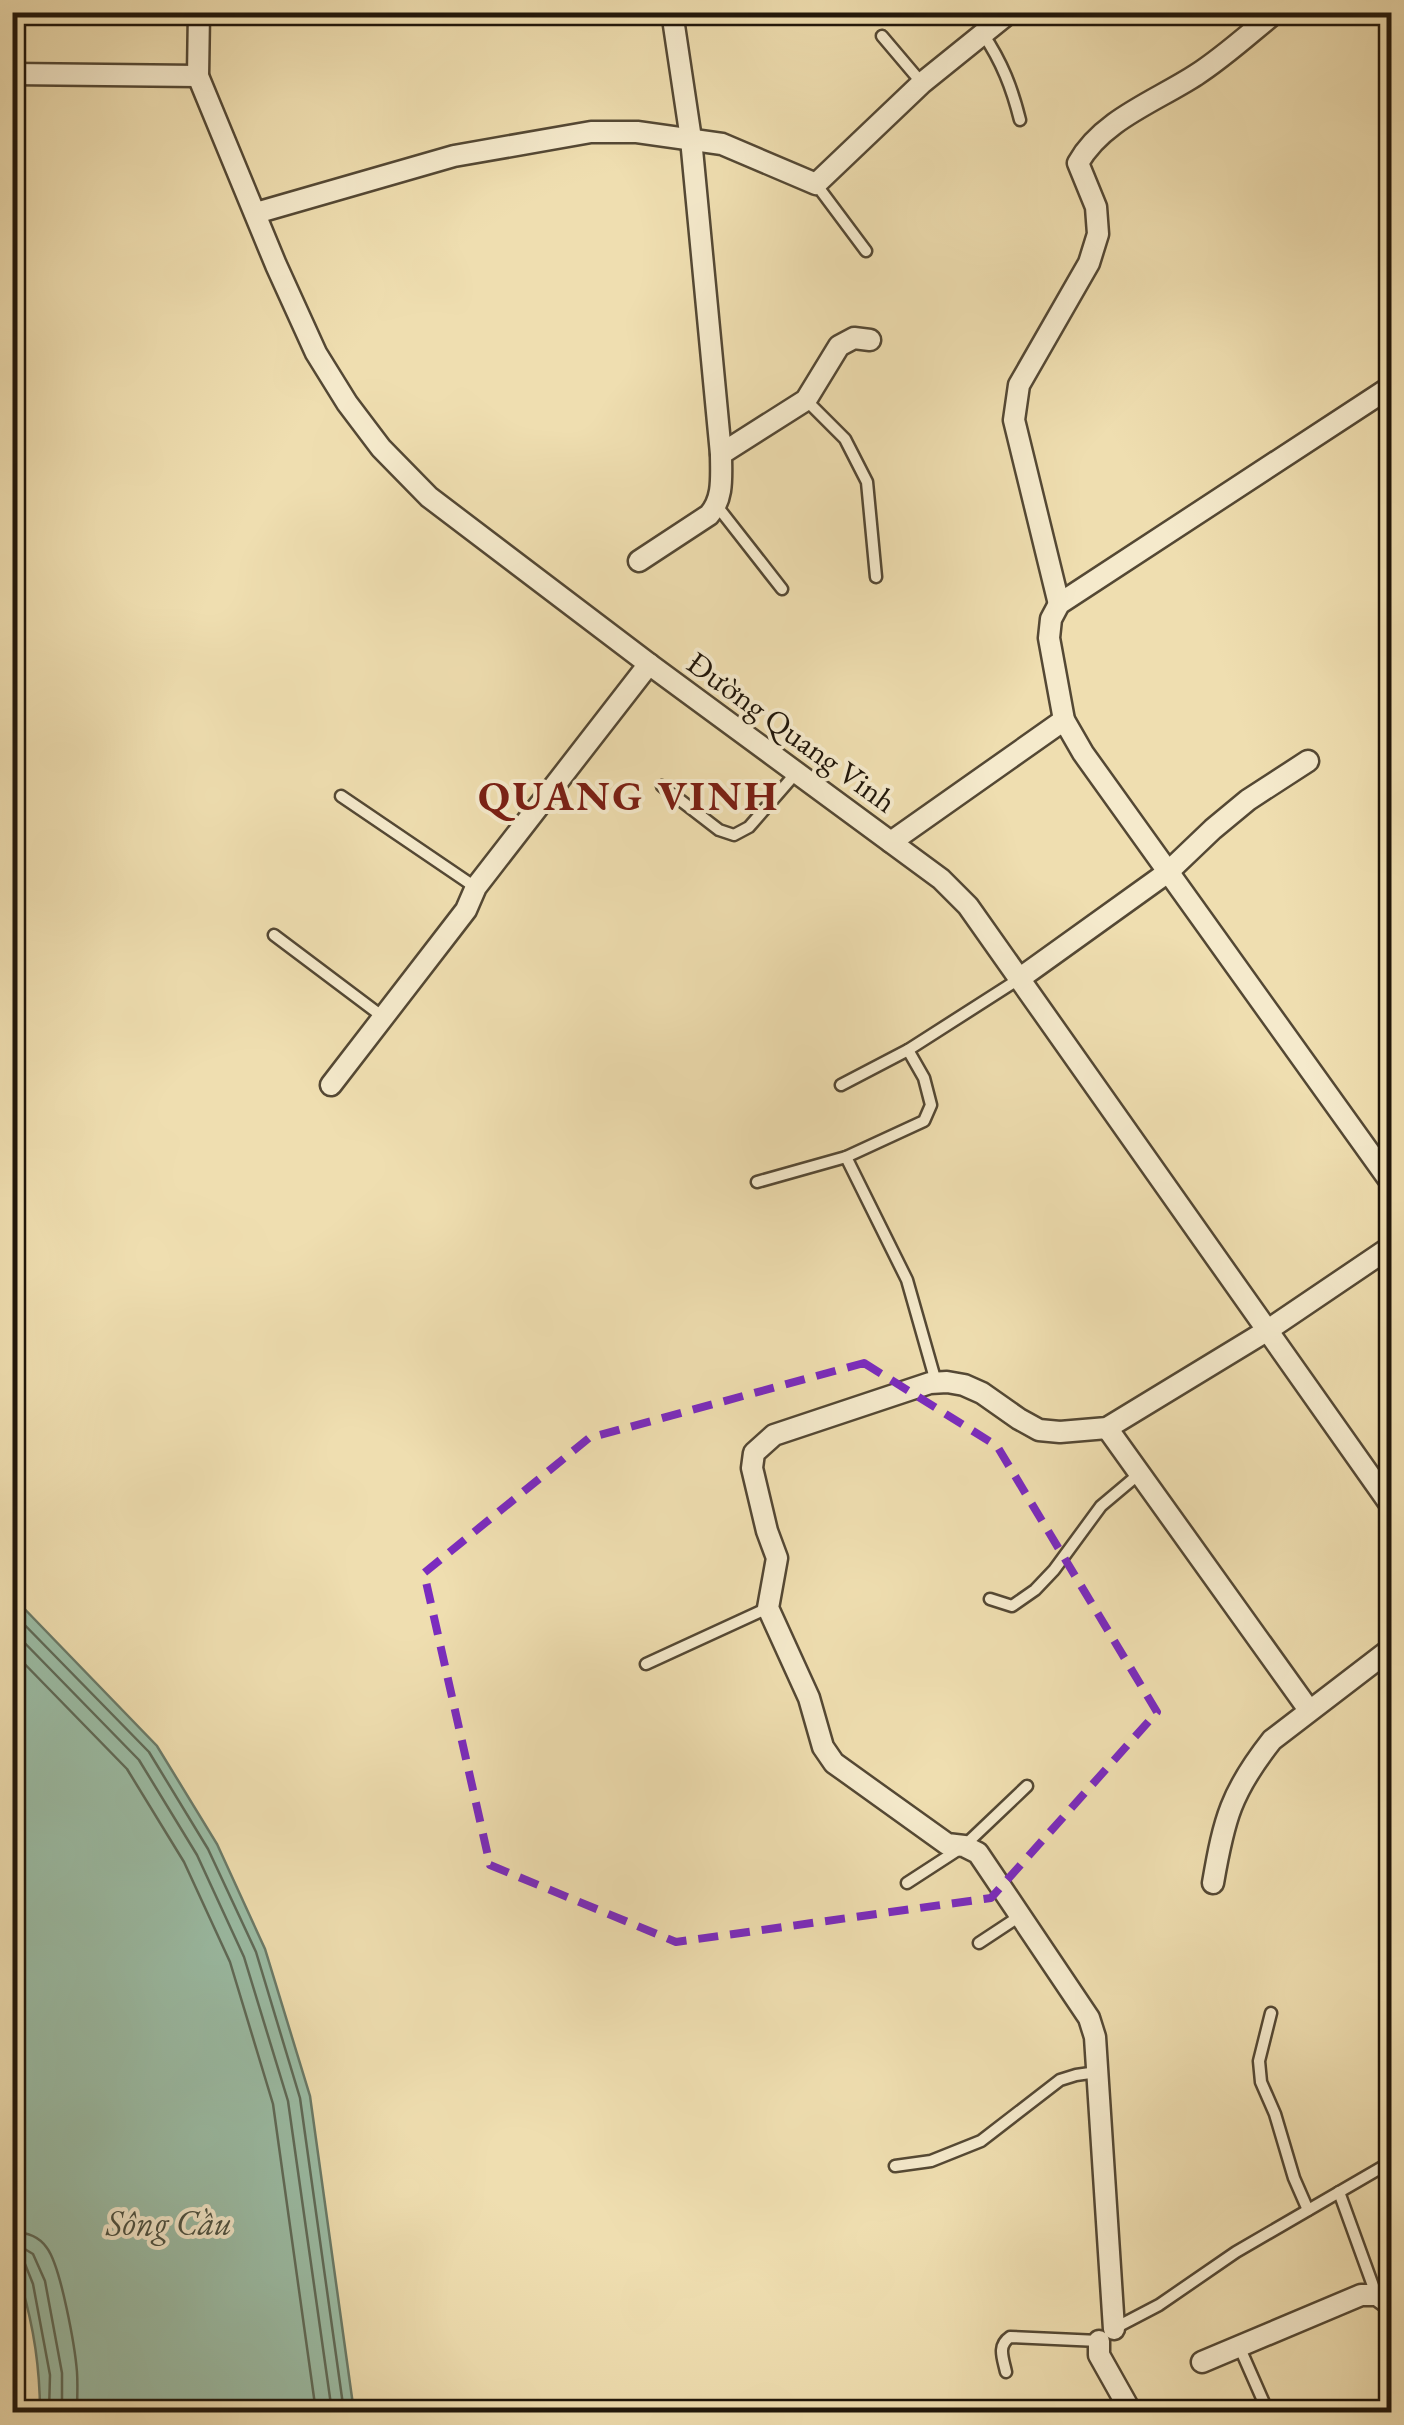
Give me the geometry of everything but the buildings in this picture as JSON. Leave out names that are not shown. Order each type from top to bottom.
[{"type":"street","name":"Đường Quang Vinh","points":[[199,12],[198,76],[276,264],[316,354],[380,448],[429,497],[940,879],[968,906],[1392,1507]]},
{"type":"street","points":[[639,561],[709,515],[717,506],[721,481],[692,139],[672,12]]},
{"type":"street","points":[[256,213],[454,156],[591,132],[637,132],[722,144],[816,184],[922,83],[1010,12]]},
{"type":"street","points":[[1059,604],[1014,420],[1018,385],[1088,263],[1098,234],[1096,206],[1078,163],[1086,149],[1108,129],[1200,73],[1276,12]]},
{"type":"street","points":[[12,74],[198,76]]},
{"type":"street","points":[[720,454],[806,400],[839,346],[854,338],[870,340]]},
{"type":"street","points":[[1392,386],[1059,604],[1051,619],[1049,638],[1064,720],[1083,753],[1392,1184]]},
{"type":"street","points":[[331,1085],[466,910],[476,888],[649,664]]},
{"type":"street","points":[[891,842],[1064,720]]},
{"type":"street","points":[[1020,979],[1168,872],[1248,800],[1308,760]]},
{"type":"street","points":[[1131,2412],[1099,2354],[1107,2335],[1097,2072],[1095,2037],[1089,2018],[978,1854],[964,1846],[947,1844],[834,1763],[823,1747],[809,1698],[768,1608],[777,1558],[752,1468],[754,1453],[774,1435],[936,1383],[964,1385],[982,1393],[1039,1430],[1107,1428],[1268,1330],[1392,1246]]},
{"type":"street","points":[[1107,1428],[1310,1710]]},
{"type":"street","points":[[1213,1883],[1220,1840],[1236,1790],[1272,1740],[1392,1648]]},
{"type":"street","points":[[1202,2362],[1346,2300],[1362,2295],[1384,2301]]},
{"type":"lane","points":[[983,33],[999,57],[1020,120]]},
{"type":"lane","points":[[882,36],[922,83]]},
{"type":"lane","points":[[816,184],[866,251]]},
{"type":"lane","points":[[806,400],[845,439],[867,482],[876,577]]},
{"type":"lane","points":[[717,506],[782,589]]},
{"type":"lane","points":[[662,786],[718,830],[734,835],[749,827],[797,772]]},
{"type":"lane","points":[[341,796],[476,888]]},
{"type":"lane","points":[[274,934],[383,1017]]},
{"type":"lane","points":[[841,1084],[908,1050],[1020,979]]},
{"type":"lane","points":[[758,1182],[846,1157],[924,1121],[930,1105],[924,1078],[908,1050]]},
{"type":"lane","points":[[846,1157],[908,1280],[936,1383]]},
{"type":"lane","points":[[990,1599],[1012,1606],[1035,1590],[1101,1506],[1140,1474]]},
{"type":"lane","points":[[646,1664],[768,1608]]},
{"type":"lane","points":[[908,1883],[964,1846],[1027,1786]]},
{"type":"lane","points":[[979,1943],[1021,1916]]},
{"type":"lane","points":[[1271,2012],[1259,2061],[1261,2082],[1308,2210]]},
{"type":"lane","points":[[895,2166],[931,2161],[981,2142],[1060,2080],[1097,2072]]},
{"type":"lane","points":[[1006,2372],[1001,2348],[1010,2337],[1107,2335],[1392,2159]]},
{"type":"lane","points":[[1339,2192],[1384,2301]]},
{"type":"lane","points":[[1239,2346],[1268,2412]]},
{"type":"highlighted area","points":[[864,1363],[997,1446],[1157,1712],[991,1898],[676,1942],[490,1865],[424,1573],[589,1438]]},
{"type":"water","name":"Sông Cầu","points":[[13,1597],[157,1746],[217,1844],[265,1949],[310,2096],[354,2412],[40,2412],[33,2333],[12,2257]]},
{"type":"district","name":"QUANG VINH","points":[[629,795]]}]
